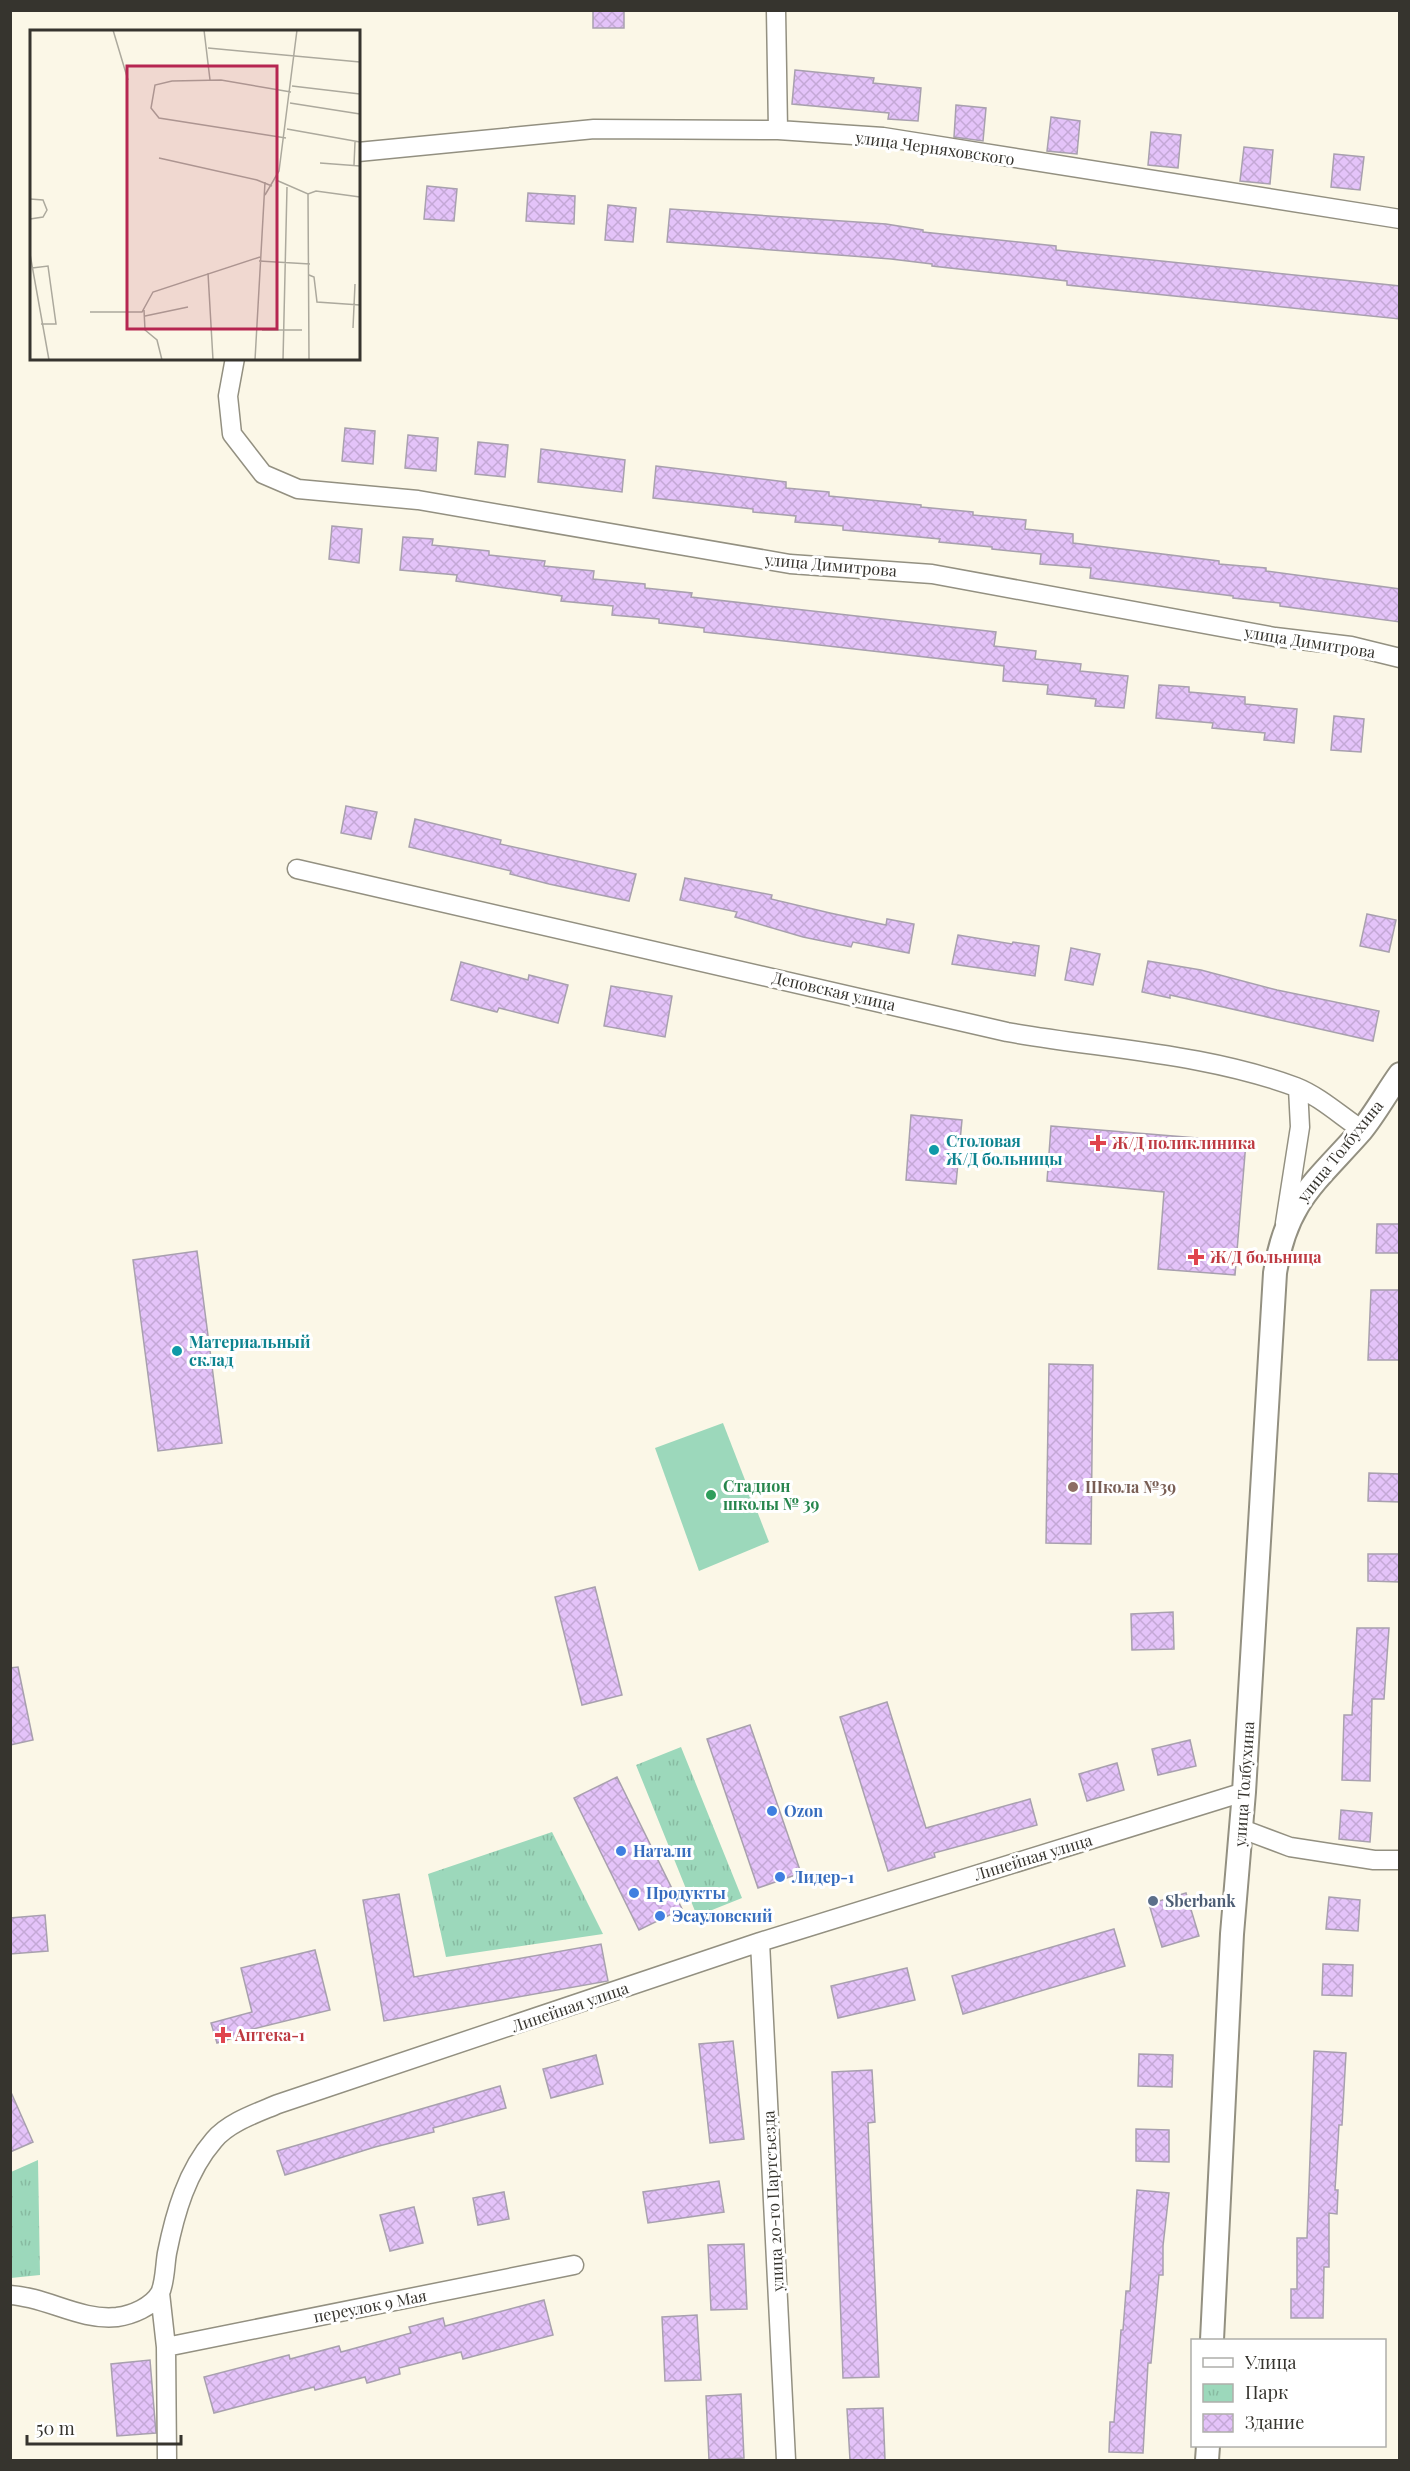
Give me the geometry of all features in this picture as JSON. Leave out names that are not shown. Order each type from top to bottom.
[{"type":"street","points":[[776,10],[778,130]]},
{"type":"street","name":"улица Черняховского","points":[[360,152],[594,129],[778,130],[883,137],[1400,219]]},
{"type":"street","name":"улица Димитрова","points":[[234,360],[228,396],[232,434],[263,474],[298,489],[418,500],[790,564],[932,574],[1275,638],[1351,646],[1400,658]]},
{"type":"street","name":"Деповская улица","points":[[297,869],[1007,1032],[1080,1045],[1134,1049],[1223,1067],[1298,1088],[1362,1130]]},
{"type":"street","name":"улица Толбухина","points":[[1284,1229],[1296,1205],[1333,1158],[1362,1130],[1400,1074]]},
{"type":"street","name":"улица Толбухина","points":[[1212,2339],[1231,1946],[1242,1829],[1275,1273],[1300,1127],[1298,1088]]},
{"type":"street","name":"Линейная улица","points":[[167,2460],[166,2347],[160,2293],[175,2217],[190,2176],[216,2137],[243,2119],[278,2104],[760,1942],[1244,1792]]},
{"type":"street","points":[[1242,1829],[1290,1847],[1374,1860],[1400,1860]]},
{"type":"street","name":"улица 20-го Партсъезда","points":[[760,1942],[786,2460]]},
{"type":"street","name":"переулок 9 Мая","points":[[166,2347],[574,2265]]},
{"type":"street","points":[[10,2295],[30,2296],[90,2317],[118,2317],[140,2311],[160,2293]]},
{"type":"green space","name":"Стадион школы № 39","points":[[723,1423],[769,1542],[699,1571],[655,1448]]},
{"type":"green space","points":[[681,1747],[742,1898],[697,1916],[636,1765]]},
{"type":"green space","points":[[552,1832],[603,1934],[446,1957],[428,1874]]},
{"type":"green space","points":[[38,2160],[40,2275],[11,2278],[11,2172]]},
{"type":"building","points":[[593,10],[624,10],[624,28],[593,28]]},
{"type":"building","points":[[795,70],[874,78],[873,83],[921,88],[918,121],[888,119],[889,113],[792,104]]},
{"type":"building","points":[[956,105],[986,108],[983,141],[954,137]]},
{"type":"building","points":[[1051,117],[1080,121],[1077,154],[1047,151]]},
{"type":"building","points":[[1151,132],[1181,135],[1178,168],[1148,165]]},
{"type":"building","points":[[1244,147],[1273,150],[1270,184],[1240,181]]},
{"type":"building","points":[[1334,154],[1364,157],[1360,190],[1331,187]]},
{"type":"building","points":[[427,186],[457,189],[454,221],[424,219]]},
{"type":"building","points":[[528,193],[575,196],[574,224],[526,221]]},
{"type":"building","points":[[608,205],[636,208],[633,242],[605,240]]},
{"type":"building","points":[[670,209],[886,224],[923,230],[923,232],[1056,246],[1056,250],[1400,286],[1400,319],[1067,285],[1067,281],[932,266],[932,264],[891,259],[667,242]]},
{"type":"building","points":[[345,428],[375,431],[373,464],[342,461]]},
{"type":"building","points":[[408,435],[438,438],[436,471],[405,468]]},
{"type":"building","points":[[478,442],[508,445],[505,477],[475,474]]},
{"type":"building","points":[[541,449],[625,460],[622,492],[538,482]]},
{"type":"building","points":[[656,466],[786,482],[786,488],[829,492],[829,496],[921,505],[921,507],[973,512],[973,515],[1026,520],[1025,529],[1073,534],[1073,543],[1219,561],[1219,564],[1266,568],[1266,571],[1400,589],[1400,622],[1280,606],[1280,603],[1233,598],[1233,596],[1090,578],[1091,568],[1040,564],[1041,554],[939,542],[940,539],[843,530],[843,526],[795,522],[796,516],[653,498]]},
{"type":"building","points":[[332,526],[362,529],[359,563],[329,559]]},
{"type":"building","points":[[403,537],[433,539],[432,545],[489,551],[489,555],[545,561],[544,566],[594,571],[593,579],[645,584],[645,588],[692,593],[691,597],[996,632],[994,646],[1036,651],[1035,659],[1081,664],[1080,671],[1128,676],[1124,708],[1095,706],[1096,699],[1047,694],[1048,685],[1003,681],[1004,666],[704,632],[704,628],[659,623],[659,619],[612,615],[613,606],[561,601],[562,596],[456,581],[457,575],[400,570]]},
{"type":"building","points":[[1159,685],[1189,687],[1189,692],[1245,697],[1245,704],[1297,709],[1294,743],[1264,740],[1265,733],[1212,728],[1213,723],[1156,718]]},
{"type":"building","points":[[1334,716],[1364,719],[1361,752],[1331,750]]},
{"type":"building","points":[[346,806],[377,812],[371,839],[341,833]]},
{"type":"building","points":[[415,819],[501,840],[500,844],[636,874],[629,901],[549,884],[510,874],[511,871],[409,847]]},
{"type":"building","points":[[685,878],[772,895],[771,899],[886,925],[887,919],[914,924],[909,953],[853,942],[851,947],[803,937],[735,917],[737,912],[680,900]]},
{"type":"building","points":[[1367,914],[1396,920],[1389,952],[1360,946]]},
{"type":"building","points":[[958,935],[1039,946],[1035,976],[952,964]]},
{"type":"building","points":[[1071,948],[1100,954],[1093,985],[1065,980]]},
{"type":"building","points":[[1148,961],[1201,970],[1277,990],[1379,1011],[1373,1041],[1170,995],[1170,998],[1142,992]]},
{"type":"building","points":[[461,962],[528,980],[529,975],[568,985],[558,1023],[499,1008],[497,1012],[451,1000]]},
{"type":"building","points":[[611,986],[672,996],[665,1037],[604,1026]]},
{"type":"building","name":"Столовая Ж/Д больницы","points":[[911,1115],[962,1120],[956,1184],[906,1180]]},
{"type":"building","points":[[1051,1126],[1246,1142],[1235,1275],[1158,1269],[1164,1192],[1047,1181]]},
{"type":"building","points":[[1377,1224],[1400,1224],[1400,1253],[1376,1253]]},
{"type":"building","name":"Материальный склад","points":[[197,1251],[222,1443],[158,1451],[133,1260]]},
{"type":"building","points":[[1371,1290],[1400,1290],[1400,1360],[1368,1360]]},
{"type":"building","points":[[1049,1364],[1093,1365],[1091,1544],[1046,1543]]},
{"type":"building","points":[[1369,1473],[1400,1474],[1400,1502],[1368,1501]]},
{"type":"building","points":[[1368,1554],[1400,1554],[1400,1582],[1368,1581]]},
{"type":"building","points":[[595,1587],[622,1695],[582,1705],[555,1597]]},
{"type":"building","points":[[1173,1612],[1174,1649],[1132,1650],[1131,1614]]},
{"type":"building","points":[[1357,1628],[1389,1628],[1384,1699],[1372,1699],[1370,1781],[1342,1780],[1344,1715],[1352,1715]]},
{"type":"building","points":[[18,1667],[33,1740],[10,1745],[10,1668]]},
{"type":"building","points":[[887,1702],[926,1828],[1030,1799],[1037,1825],[934,1853],[935,1857],[888,1871],[840,1717]]},
{"type":"building","points":[[750,1725],[801,1873],[758,1888],[707,1739]]},
{"type":"building","points":[[1190,1740],[1196,1766],[1158,1775],[1152,1749]]},
{"type":"building","points":[[1117,1763],[1124,1790],[1087,1801],[1079,1774]]},
{"type":"building","points":[[617,1777],[682,1909],[639,1930],[574,1798]]},
{"type":"building","points":[[1341,1810],[1372,1813],[1370,1842],[1339,1839]]},
{"type":"building","points":[[1186,1893],[1199,1936],[1162,1947],[1149,1904]]},
{"type":"building","points":[[399,1894],[414,1977],[601,1944],[608,1981],[384,2021],[363,1900]]},
{"type":"building","points":[[1329,1897],[1360,1900],[1358,1931],[1326,1929]]},
{"type":"building","points":[[45,1915],[48,1951],[10,1954],[10,1918]]},
{"type":"building","points":[[1114,1929],[1125,1966],[963,2014],[952,1976]]},
{"type":"building","points":[[315,1950],[330,2010],[241,2032],[242,2035],[217,2043],[211,2023],[252,2012],[241,1968]]},
{"type":"building","points":[[1323,1964],[1353,1965],[1352,1996],[1322,1995]]},
{"type":"building","points":[[907,1968],[915,2000],[838,2018],[831,1986]]},
{"type":"building","points":[[733,2041],[744,2139],[710,2143],[699,2044]]},
{"type":"building","points":[[1314,2051],[1346,2053],[1335,2190],[1338,2190],[1337,2214],[1329,2213],[1329,2267],[1324,2267],[1323,2318],[1291,2318],[1291,2289],[1297,2289],[1297,2238],[1307,2238]]},
{"type":"building","points":[[1139,2054],[1173,2055],[1172,2087],[1138,2086]]},
{"type":"building","points":[[596,2055],[603,2084],[551,2098],[543,2069]]},
{"type":"building","points":[[872,2070],[875,2122],[868,2123],[879,2377],[843,2378],[832,2072]]},
{"type":"building","points":[[500,2086],[506,2108],[433,2128],[434,2132],[375,2147],[285,2175],[277,2151]]},
{"type":"building","points":[[10,2090],[33,2142],[10,2152]]},
{"type":"building","points":[[1136,2129],[1169,2130],[1169,2162],[1136,2161]]},
{"type":"building","points":[[719,2181],[724,2212],[648,2223],[643,2192]]},
{"type":"building","points":[[1137,2190],[1169,2193],[1163,2246],[1163,2275],[1159,2275],[1151,2363],[1148,2363],[1143,2453],[1109,2452],[1110,2422],[1114,2422],[1126,2291],[1130,2291]]},
{"type":"building","points":[[504,2192],[509,2219],[478,2225],[473,2198]]},
{"type":"building","points":[[414,2207],[423,2243],[390,2251],[380,2215]]},
{"type":"building","points":[[744,2244],[747,2309],[711,2310],[708,2245]]},
{"type":"building","points":[[544,2300],[553,2335],[463,2359],[461,2352],[399,2368],[400,2374],[367,2383],[365,2377],[315,2390],[314,2387],[214,2413],[204,2377],[289,2355],[290,2359],[339,2346],[341,2352],[411,2333],[409,2327],[443,2318],[445,2326]]},
{"type":"building","points":[[697,2315],[701,2380],[665,2381],[662,2317]]},
{"type":"building","points":[[150,2360],[156,2433],[117,2436],[111,2364]]},
{"type":"building","points":[[741,2394],[744,2458],[709,2460],[706,2396]]},
{"type":"building","points":[[883,2408],[885,2460],[850,2460],[847,2409]]},
{"type":"place","name":"Ж/Д поликлиника","points":[[1098,1143]]},
{"type":"place","name":"Столовая Ж/Д больницы","points":[[934,1150]]},
{"type":"place","name":"Ж/Д больница","points":[[1196,1257]]},
{"type":"place","name":"Материальный склад","points":[[177,1351]]},
{"type":"place","name":"Школа №39","points":[[1073,1487]]},
{"type":"place","name":"Стадион школы № 39","points":[[711,1495]]},
{"type":"place","name":"Ozon","points":[[772,1811]]},
{"type":"place","name":"Натали","points":[[621,1851]]},
{"type":"place","name":"Лидер-1","points":[[780,1877]]},
{"type":"place","name":"Продукты","points":[[634,1893]]},
{"type":"place","name":"Sberbank","points":[[1153,1901]]},
{"type":"place","name":"Эсауловский","points":[[660,1916]]},
{"type":"place","name":"Аптека-1","points":[[223,2035]]}]
